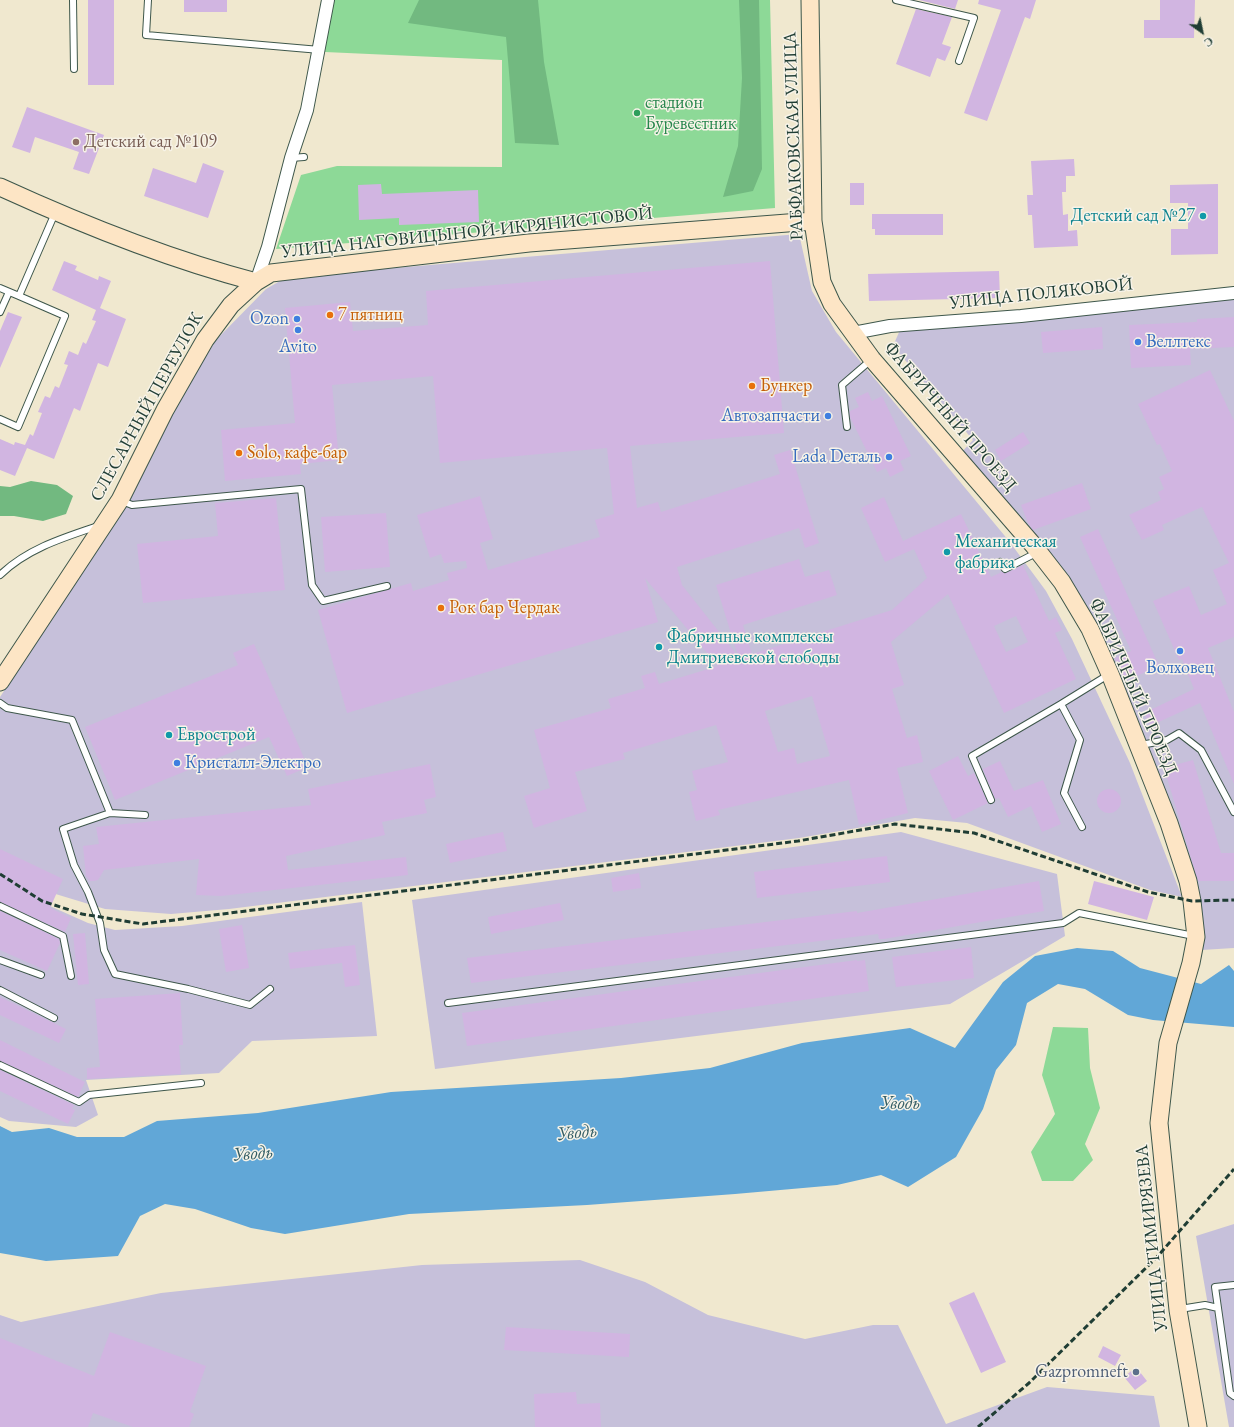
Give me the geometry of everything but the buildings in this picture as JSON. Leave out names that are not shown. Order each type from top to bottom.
[{"type":"main road","name":"РАБФАКОВСКАЯ УЛИЦА","points":[[810,0],[813,222],[822,282],[832,304],[853,334]]},
{"type":"main road","points":[[0,187],[141,247],[208,269],[256,282]]},
{"type":"main road","name":"УЛИЦА НАГОВИЦЫНОЙ-ИКРЯНИСТОВОЙ","points":[[256,282],[271,273],[278,271],[529,243],[813,222]]},
{"type":"main road","name":"СЛЕСАРНЫЙ ПЕРЕУЛОК","points":[[0,682],[120,500],[164,410],[205,340],[230,305],[256,282]]},
{"type":"main road","name":"ФАБРИЧНЫЙ ПРОЕЗД","points":[[853,334],[872,359],[1039,552],[1062,582],[1090,629],[1139,745],[1169,823],[1188,881],[1196,937],[1191,963]]},
{"type":"main road","name":"УЛИЦА ТИМИРЯЗЕВА","points":[[1191,963],[1168,1044],[1159,1123],[1178,1310],[1198,1427]]},
{"type":"street","name":"СЛЕСАРНЫЙ ПЕРЕУЛОК","points":[[256,282],[268,247],[291,158],[307,110],[320,50],[328,0]]},
{"type":"street","name":"УЛИЦА ПОЛЯКОВОЙ","points":[[853,334],[890,326],[1021,316],[1234,293]]},
{"type":"lane","points":[[74,0],[74,69]]},
{"type":"lane","points":[[148,0],[146,35],[320,50]]},
{"type":"lane","points":[[896,0],[974,18],[959,61]]},
{"type":"lane","points":[[291,158],[304,157]]},
{"type":"lane","points":[[19,296],[56,212]]},
{"type":"lane","points":[[0,288],[65,316],[18,427],[0,419]]},
{"type":"lane","points":[[0,312],[9,292]]},
{"type":"lane","points":[[847,427],[842,385],[872,359]]},
{"type":"lane","points":[[120,500],[132,505],[301,489],[312,584],[323,600],[388,586]]},
{"type":"lane","points":[[0,575],[11,564],[44,545],[103,525]]},
{"type":"lane","points":[[1000,562],[1005,569],[1039,552]]},
{"type":"lane","points":[[991,800],[972,756],[1110,674]]},
{"type":"lane","points":[[0,704],[7,708],[72,720],[110,813]]},
{"type":"lane","points":[[1061,704],[1080,740],[1064,793],[1082,827]]},
{"type":"lane","points":[[1139,745],[1167,740],[1179,733],[1201,750],[1234,812]]},
{"type":"lane","points":[[145,815],[110,813],[63,829],[74,865],[88,892],[100,923],[104,950],[115,974],[188,989],[250,1005],[270,989]]},
{"type":"lane","points":[[0,906],[63,936],[71,976]]},
{"type":"lane","points":[[448,1003],[1063,923],[1079,913],[1196,937]]},
{"type":"lane","points":[[0,960],[41,975]]},
{"type":"lane","points":[[0,990],[54,1018]]},
{"type":"lane","points":[[0,1065],[79,1102],[89,1095],[200,1083]]},
{"type":"lane","points":[[1234,1285],[1215,1287],[1230,1393],[1234,1396]]},
{"type":"lane","points":[[1178,1310],[1205,1305],[1218,1308]]},
{"type":"shaded area","points":[[799,234],[812,291],[836,332],[1009,541],[1046,591],[1072,639],[1130,763],[1182,897],[1150,890],[967,823],[915,818],[799,838],[229,909],[171,914],[105,909],[49,892],[0,868],[0,697],[126,507],[169,420],[216,340],[266,289],[287,277]]},
{"type":"shaded area","points":[[1234,295],[1234,948],[1202,950],[1202,918],[1089,621],[960,454],[973,440],[893,346],[900,330]]},
{"type":"shaded area","points":[[901,832],[1057,874],[1065,936],[950,1004],[435,1069],[412,900]]},
{"type":"shaded area","points":[[0,877],[41,902],[88,923],[115,930],[182,926],[362,902],[377,1036],[252,1041],[219,1073],[86,1080],[98,1115],[76,1127],[9,1121],[0,1117]]},
{"type":"shaded area","points":[[1234,1224],[1234,1427],[1229,1427],[1196,1236]]},
{"type":"shaded area","points":[[580,1260],[645,1282],[708,1315],[805,1339],[873,1325],[898,1325],[946,1424],[1047,1387],[1154,1396],[1160,1427],[0,1427],[0,1315],[21,1322],[161,1293],[422,1265]]},
{"type":"green space","name":"стадион Буревестник","points":[[332,0],[770,0],[775,208],[276,249],[301,175],[337,166],[502,167],[502,60],[325,52]]},
{"type":"green space","points":[[419,0],[538,0],[544,62],[559,145],[515,143],[506,37],[408,23]]},
{"type":"green space","points":[[739,0],[759,0],[762,169],[753,191],[723,197],[738,146],[742,78]]},
{"type":"green space","points":[[31,481],[57,485],[73,496],[66,514],[43,521],[14,516],[0,516],[0,486],[10,487]]},
{"type":"green space","points":[[1053,1027],[1088,1028],[1090,1068],[1100,1108],[1085,1144],[1093,1160],[1073,1181],[1042,1181],[1031,1152],[1055,1114],[1042,1075]]},
{"type":"water","name":"Уводь","points":[[1077,948],[1113,951],[1140,968],[1201,984],[1229,965],[1234,971],[1234,1027],[1153,1020],[1128,1015],[1085,989],[1058,984],[1027,1003],[1016,1045],[996,1070],[983,1109],[956,1157],[908,1187],[881,1175],[837,1185],[735,1194],[587,1205],[409,1214],[285,1234],[251,1228],[195,1209],[165,1204],[140,1216],[118,1256],[46,1261],[0,1253],[0,1126],[12,1132],[49,1128],[77,1137],[124,1137],[157,1121],[258,1113],[391,1092],[621,1078],[710,1068],[802,1043],[910,1028],[955,1048],[1003,982],[1035,956]]},
{"type":"railway","points":[[0,874],[42,901],[82,914],[143,924],[798,841],[895,824],[974,833],[1148,892],[1192,901],[1234,900]]},
{"type":"railway","points":[[978,1427],[1029,1383],[1156,1258],[1234,1169]]},
{"type":"place","name":"стадион Буревестник","points":[[637,113]]},
{"type":"place","name":"Детский сад №109","points":[[76,142]]},
{"type":"place","name":"Детский сад №27","points":[[1203,216]]},
{"type":"place","name":"7 пятниц","points":[[330,315]]},
{"type":"place","name":"Ozon","points":[[297,319]]},
{"type":"place","name":"Avito","points":[[298,330]]},
{"type":"place","name":"Веллтекс","points":[[1138,342]]},
{"type":"place","name":"Бункер","points":[[752,386]]},
{"type":"place","name":"Автозапчасти","points":[[828,416]]},
{"type":"place","name":"Solo, кафе-бар","points":[[239,453]]},
{"type":"place","name":"Lada Dеталь","points":[[889,457]]},
{"type":"place","name":"Механическая фабрика","points":[[947,552]]},
{"type":"place","name":"Рок бар Чердак","points":[[441,608]]},
{"type":"place","name":"Фабричные комплексы Дмитриевской слободы","points":[[659,647]]},
{"type":"place","name":"Волховец","points":[[1180,651]]},
{"type":"place","name":"Еврострой","points":[[169,735]]},
{"type":"place","name":"Кристалл-Электро","points":[[177,763]]},
{"type":"place","name":"Gazpromneft","points":[[1136,1372]]}]
